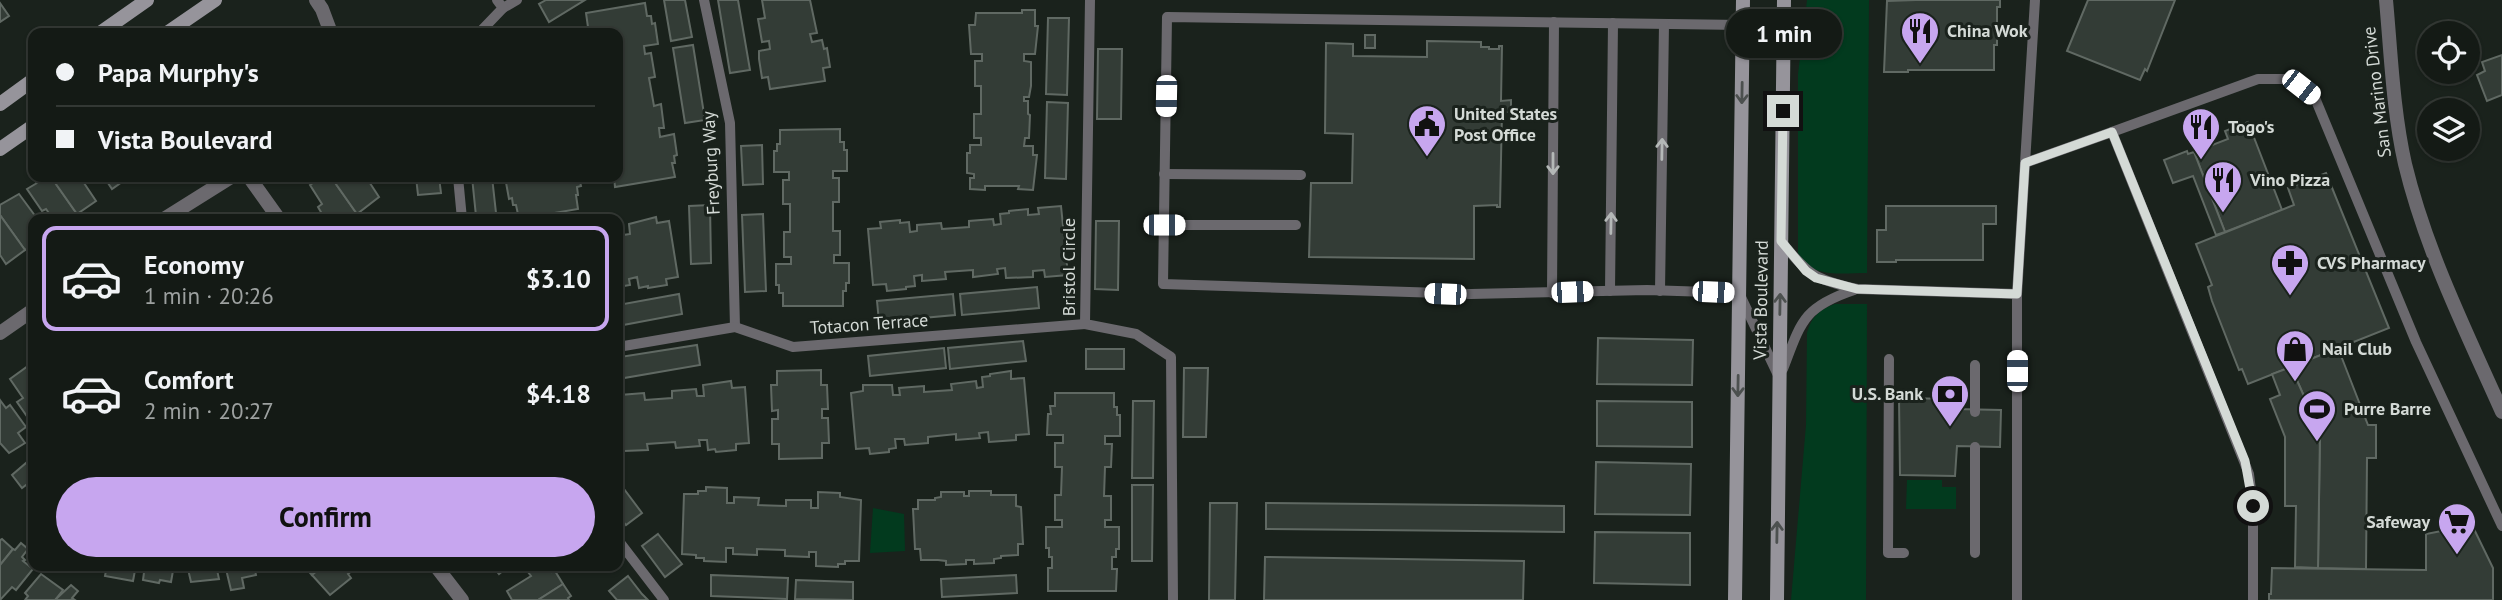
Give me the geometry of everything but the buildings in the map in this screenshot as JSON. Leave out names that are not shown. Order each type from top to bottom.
[{"type":"main road","points":[[107,28],[147,0]]},
{"type":"main road","points":[[174,28],[215,0]]},
{"type":"main road","name":"Vista Boulevard","points":[[1735,600],[1743,0]]},
{"type":"main road","name":"Vista Boulevard","points":[[1777,600],[1784,0]]},
{"type":"main road","points":[[0,104],[28,84]]},
{"type":"main road","points":[[0,149],[28,129]]},
{"type":"street","points":[[316,0],[329,28]]},
{"type":"street","name":"San Marino Drive","points":[[2386,0],[2400,134],[2413,193],[2430,248],[2502,412]]},
{"type":"street","points":[[172,214],[223,182]]},
{"type":"street","points":[[253,182],[275,214]]},
{"type":"street","points":[[0,333],[28,313]]},
{"type":"street","points":[[439,571],[461,600]]},
{"type":"lane","points":[[483,28],[500,4],[517,0]]},
{"type":"lane","name":"Freyburg Way","points":[[705,0],[730,123],[735,327]]},
{"type":"lane","name":"Bristol Circle","points":[[1090,0],[1085,324],[1136,334],[1171,357],[1173,600]]},
{"type":"lane","points":[[2017,600],[2017,294],[2035,0]]},
{"type":"lane","points":[[1742,25],[1167,17],[1163,284],[1471,295],[1610,291],[1739,293],[1779,378]]},
{"type":"lane","points":[[1552,293],[1554,22]]},
{"type":"lane","points":[[1610,291],[1613,23]]},
{"type":"lane","points":[[1660,291],[1664,24]]},
{"type":"lane","points":[[2025,163],[2258,79],[2285,79],[2301,87],[2315,98],[2416,342],[2502,526]]},
{"type":"lane","points":[[2112,132],[2249,474],[2253,506],[2253,600]]},
{"type":"lane","points":[[1164,174],[1301,175]]},
{"type":"lane","points":[[458,182],[461,214]]},
{"type":"lane","points":[[1164,225],[1296,225]]},
{"type":"lane","points":[[1781,241],[1798,263],[1816,278],[1857,289],[2017,294]]},
{"type":"lane","points":[[1779,378],[1802,321],[1812,309],[1838,295],[1857,289]]},
{"type":"lane","name":"Totacon Terrace","points":[[623,346],[735,327],[793,347],[1085,324]]},
{"type":"lane","points":[[1889,359],[1888,553],[1904,553]]},
{"type":"lane","points":[[1975,365],[1975,412]]},
{"type":"lane","points":[[1975,447],[1975,553]]},
{"type":"lane","points":[[623,547],[664,600]]},
{"type":"green space","points":[[1807,0],[1869,0],[1867,273],[1838,274],[1819,271],[1804,261],[1798,253],[1798,74]]},
{"type":"green space","points":[[1835,304],[1867,304],[1866,600],[1791,600],[1806,425],[1807,333],[1817,314]]},
{"type":"green space","points":[[1907,480],[1942,480],[1942,487],[1956,487],[1956,509],[1906,509]]},
{"type":"green space","points":[[873,508],[904,514],[905,551],[870,553]]},
{"type":"place","name":"China Wok","points":[[1920,65]]},
{"type":"place","name":"United States Post Office","points":[[1427,158]]},
{"type":"place","name":"Togo's","points":[[2201,161]]},
{"type":"place","name":"Vino Pizza","points":[[2223,214]]},
{"type":"place","name":"CVS Pharmacy","points":[[2290,297]]},
{"type":"place","name":"Nail Club","points":[[2295,383]]},
{"type":"place","name":"U.S. Bank","points":[[1950,428]]},
{"type":"place","name":"Purre Barre","points":[[2317,443]]},
{"type":"place","name":"Safeway","points":[[2457,556]]},
{"type":"route","points":[[1783,111],[1781,241],[1798,263],[1816,278],[1857,289],[2017,294],[2025,163],[2112,132],[2245,461],[2253,506]]}]
